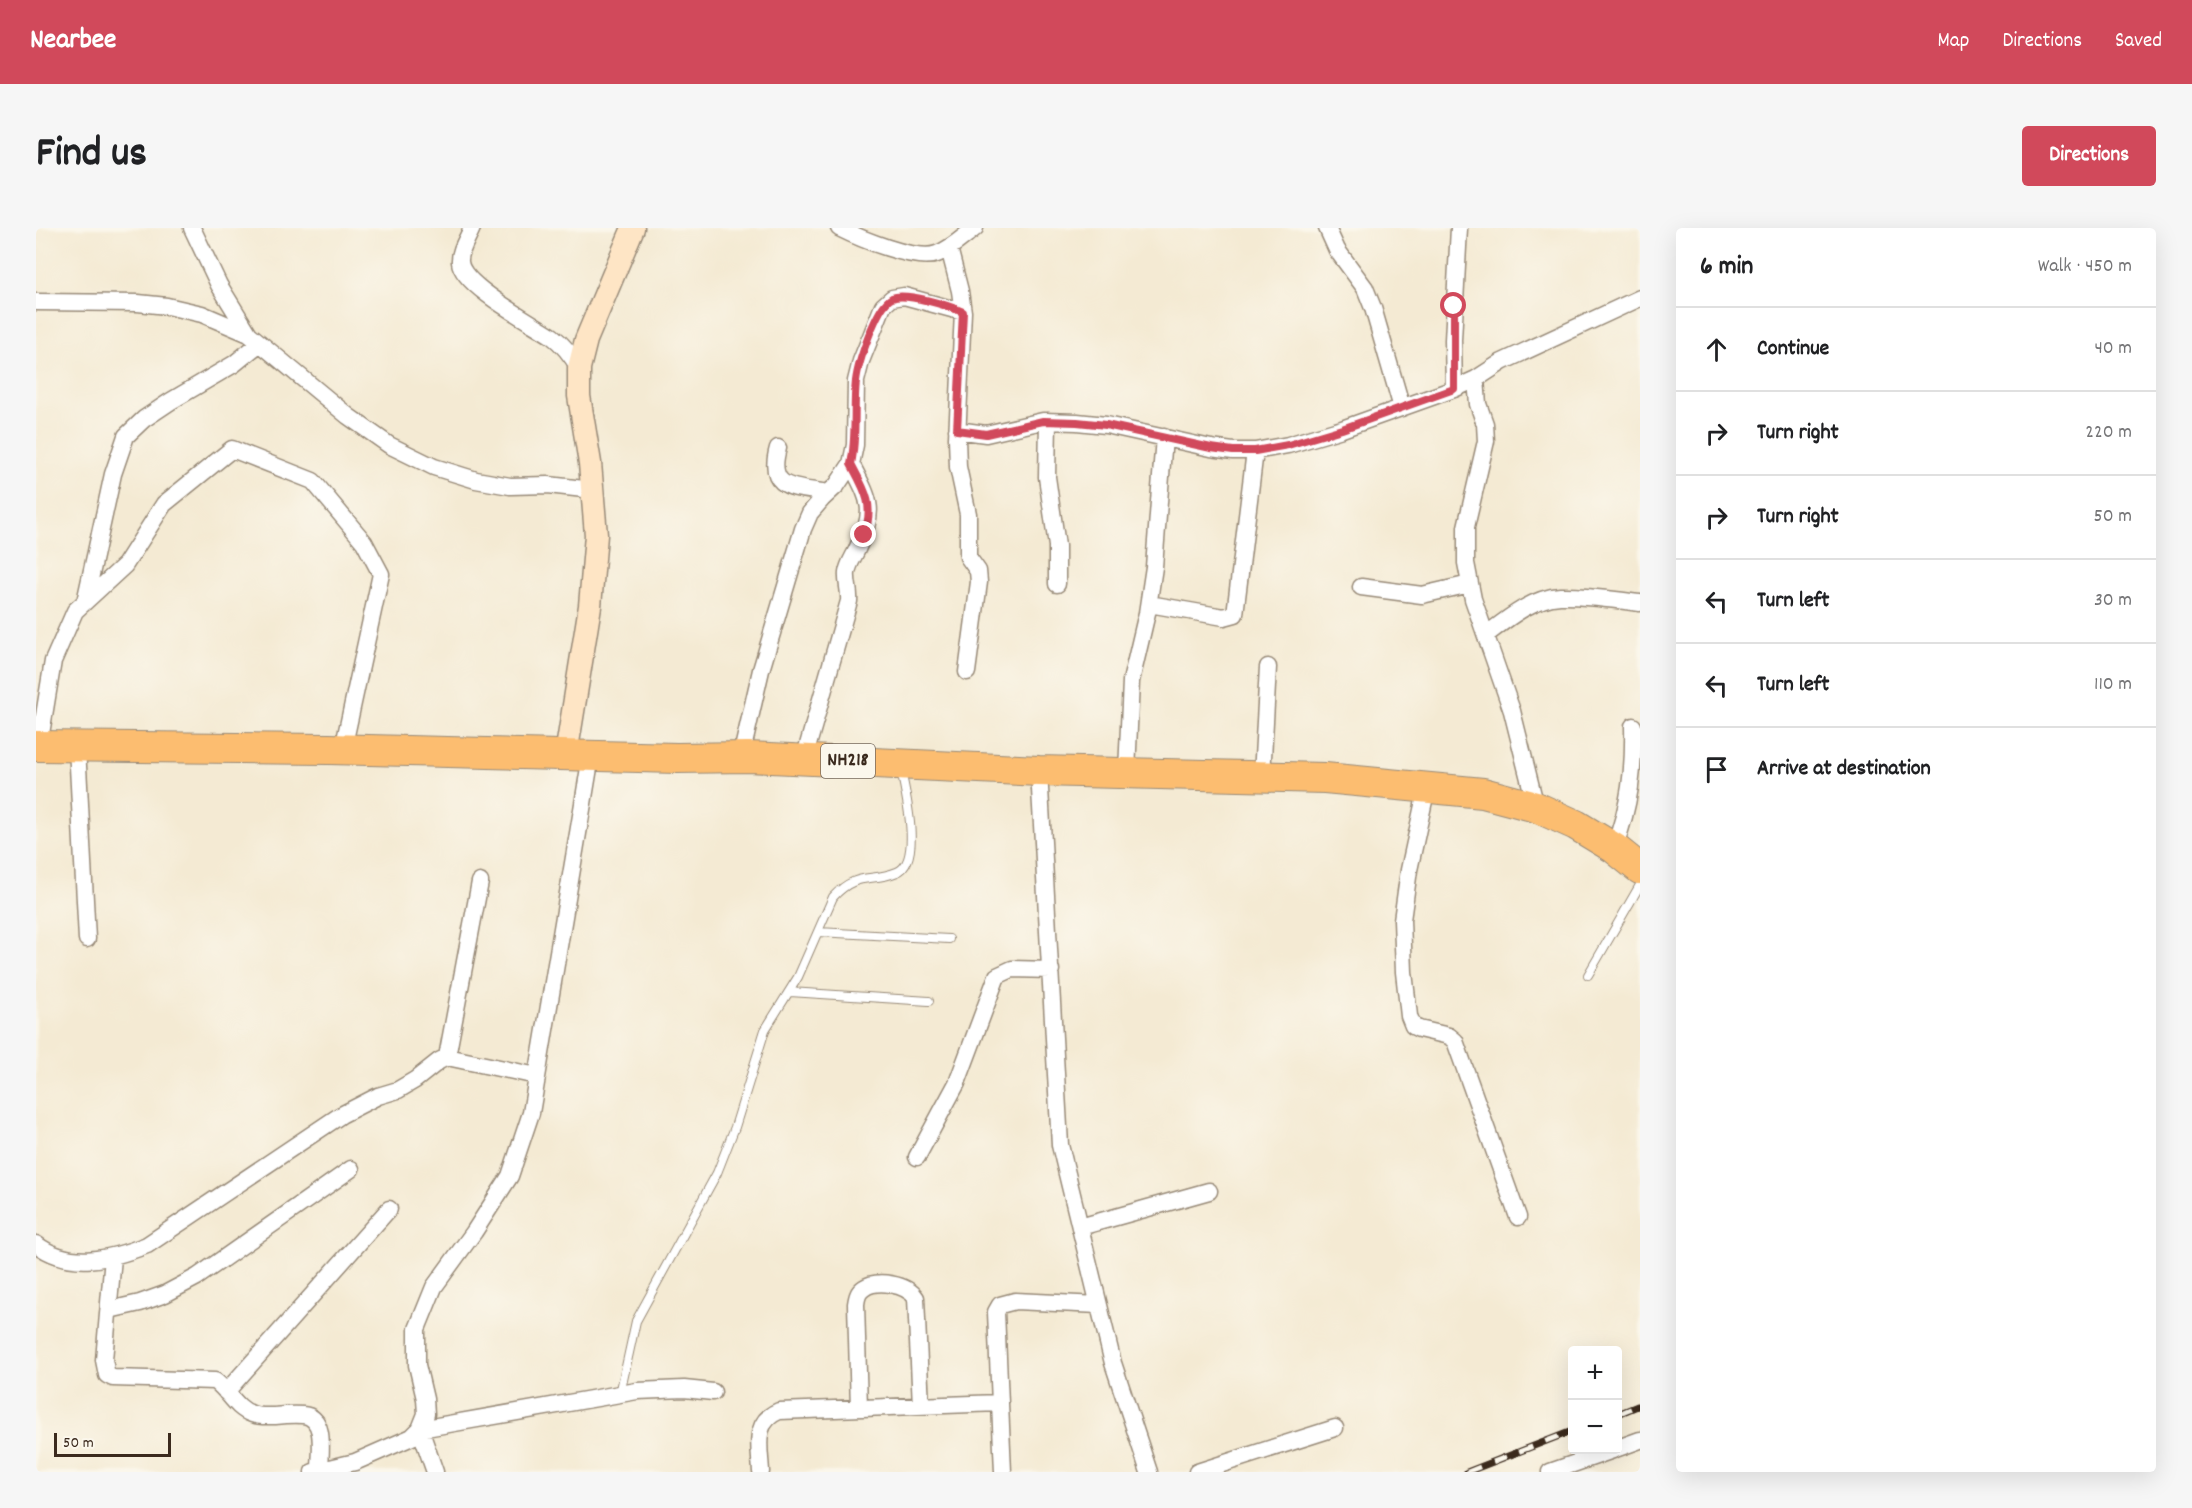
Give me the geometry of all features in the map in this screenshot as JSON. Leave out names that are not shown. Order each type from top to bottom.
[{"type":"highway","name":"NH218","points":[[38,746],[741,757],[1039,771],[1325,778],[1483,793],[1536,807],[1576,825],[1614,848],[1640,869]]},
{"type":"street","points":[[192,228],[219,285],[255,339]]},
{"type":"street","points":[[472,228],[460,254],[461,268],[465,274],[491,297],[552,336],[564,346],[579,368]]},
{"type":"street","points":[[113,1257],[104,1360],[107,1375],[113,1378],[215,1381],[240,1408],[250,1414],[259,1417],[303,1414],[317,1420],[319,1426],[317,1471],[354,1462],[412,1437],[420,1429],[426,1414],[417,1365],[417,1329],[434,1287],[474,1232],[510,1176],[531,1113],[578,756],[596,535],[590,463],[579,396],[579,368],[586,340],[633,228]]},
{"type":"street","points":[[845,230],[893,249],[934,255],[949,248],[975,228]]},
{"type":"street","points":[[1327,228],[1337,250],[1365,288],[1402,408]]},
{"type":"street","points":[[1454,389],[1453,317],[1459,228]]},
{"type":"street","points":[[949,248],[963,312],[957,430],[958,467],[968,514],[968,557],[978,571],[979,582],[967,672]]},
{"type":"street","points":[[741,757],[761,670],[803,529],[810,513],[845,476],[851,464],[855,445],[856,381],[861,361],[883,306],[892,298],[904,296],[963,312]]},
{"type":"street","points":[[957,430],[986,434],[1048,421],[1106,425],[1233,451],[1255,451],[1288,445],[1342,429],[1454,389],[1476,379],[1502,362],[1640,298]]},
{"type":"street","points":[[36,302],[138,303],[167,306],[202,314],[255,339],[348,416],[389,445],[434,467],[476,480],[510,486],[548,485],[593,490]]},
{"type":"street","points":[[85,602],[113,474],[126,436],[144,419],[162,407],[234,364],[255,339]]},
{"type":"street","points":[[1476,379],[1478,404],[1485,424],[1486,441],[1466,527],[1466,563],[1473,599],[1512,711],[1536,807]]},
{"type":"street","points":[[1048,421],[1047,477],[1057,546],[1057,584]]},
{"type":"street","points":[[1127,772],[1131,681],[1149,604],[1158,528],[1164,437]]},
{"type":"street","points":[[38,746],[53,661],[75,611],[125,565],[164,504],[232,448],[313,482],[364,542],[381,574],[343,749]]},
{"type":"street","points":[[778,448],[774,464],[775,473],[780,480],[794,487],[828,493]]},
{"type":"street","points":[[1149,604],[1224,616],[1235,614],[1255,451]]},
{"type":"street","points":[[804,759],[849,601],[847,573],[849,564],[869,521],[870,506],[866,491],[851,464]]},
{"type":"street","points":[[1361,587],[1422,595],[1470,584]]},
{"type":"street","points":[[1486,635],[1516,613],[1538,602],[1559,596],[1640,603]]},
{"type":"street","points":[[1262,776],[1268,667]]},
{"type":"street","points":[[1614,848],[1625,818],[1634,766],[1633,726]]},
{"type":"street","points":[[77,747],[87,939]]},
{"type":"street","points":[[1039,771],[1060,1145],[1113,1363],[1149,1472]]},
{"type":"street","points":[[1427,787],[1409,870],[1402,920],[1409,1016],[1413,1026],[1449,1036],[1455,1041],[1518,1217]]},
{"type":"street","points":[[447,1057],[480,882]]},
{"type":"street","points":[[917,1157],[957,1083],[997,976],[1012,969],[1051,970]]},
{"type":"street","points":[[36,1244],[46,1252],[66,1259],[98,1260],[147,1245],[341,1115],[378,1096],[398,1090],[447,1057],[537,1076]]},
{"type":"street","points":[[109,1310],[157,1297],[197,1277],[351,1169]]},
{"type":"street","points":[[1080,1227],[1209,1191]]},
{"type":"street","points":[[226,1392],[389,1209]]},
{"type":"street","points":[[859,1408],[856,1304],[858,1295],[869,1285],[897,1285],[912,1291],[916,1298],[921,1406]]},
{"type":"street","points":[[1004,1472],[996,1312],[1000,1305],[1015,1301],[1099,1305]]},
{"type":"street","points":[[420,1429],[620,1394],[684,1389],[713,1392]]},
{"type":"street","points":[[761,1472],[760,1431],[763,1421],[769,1415],[779,1411],[1000,1403]]},
{"type":"street","points":[[1197,1472],[1335,1428]]},
{"type":"street","points":[[420,1429],[435,1472]]},
{"type":"street","points":[[1622,1446],[1640,1440]]},
{"type":"street","points":[[1550,1472],[1599,1454]]},
{"type":"lane","points":[[620,1394],[636,1321],[717,1173],[735,1127],[765,1030],[790,992],[833,897],[843,886],[856,880],[896,873],[906,864],[910,848],[910,813],[900,764]]},
{"type":"lane","points":[[1588,975],[1640,885]]},
{"type":"lane","points":[[818,932],[949,939]]},
{"type":"lane","points":[[790,992],[929,1000]]},
{"type":"railway","points":[[1622,1412],[1640,1405]]},
{"type":"railway","points":[[1467,1472],[1568,1433]]},
{"type":"route","points":[[864,535],[869,521],[870,506],[866,491],[851,464],[855,445],[856,381],[876,318],[883,306],[892,298],[904,296],[963,312],[957,430],[986,434],[1043,421],[1077,422],[1106,425],[1233,451],[1255,451],[1288,445],[1342,429],[1454,389],[1454,306]]}]
